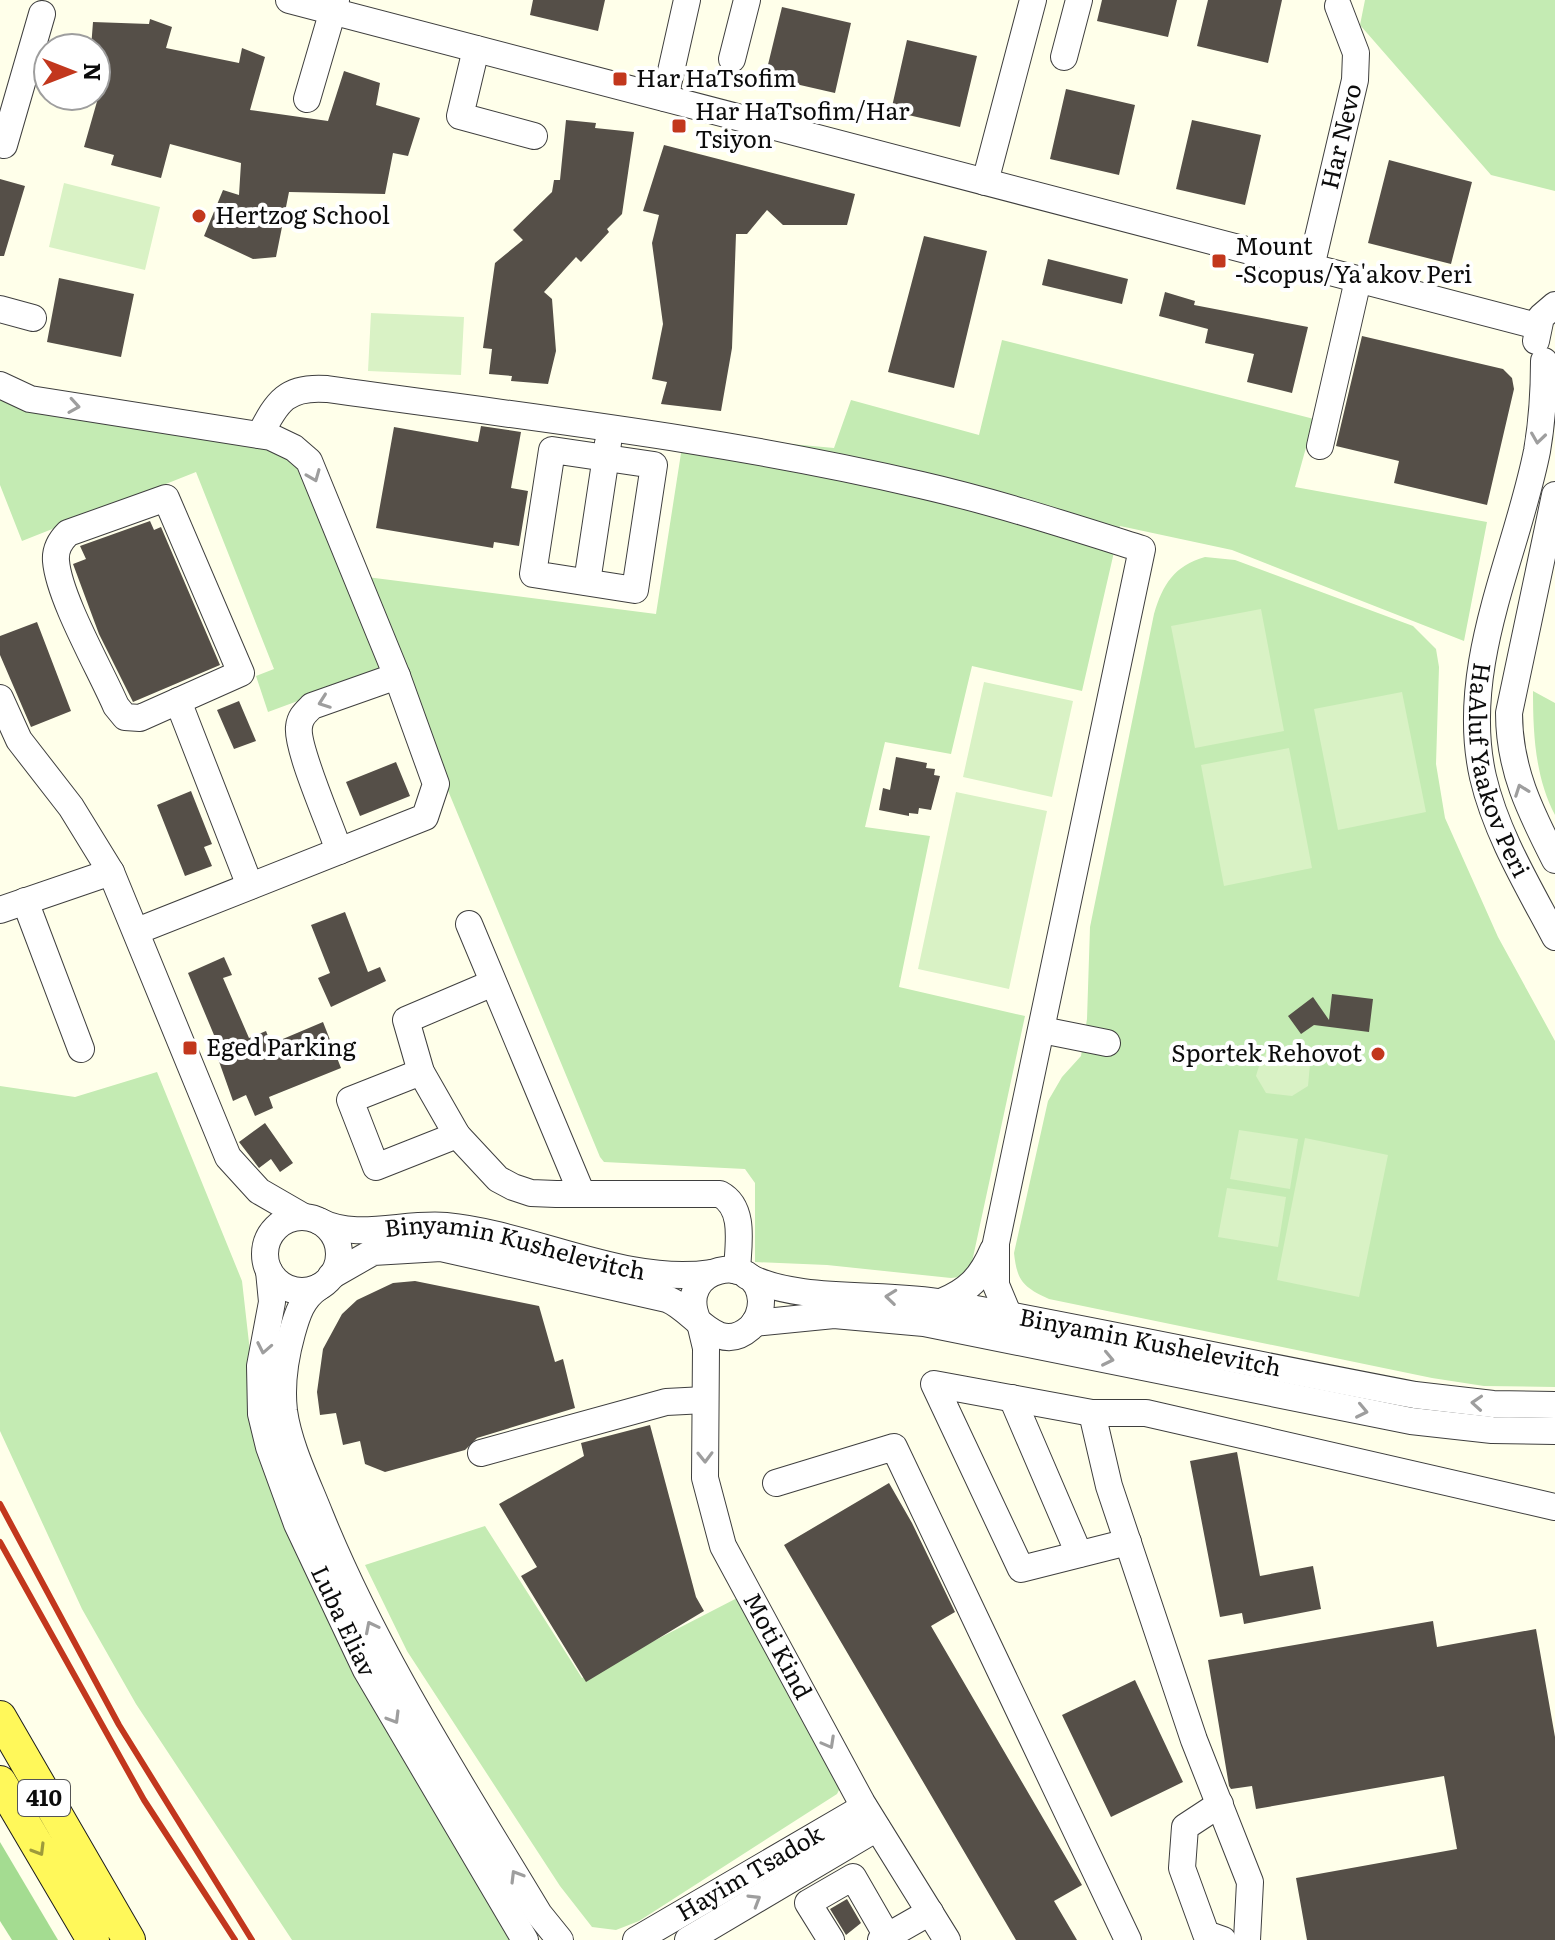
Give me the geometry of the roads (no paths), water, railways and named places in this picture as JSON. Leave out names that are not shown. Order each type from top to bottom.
[{"type":"main road","name":"410","points":[[0,1717],[129,1940]]},
{"type":"main road","name":"410","points":[[0,1782],[90,1936]]},
{"type":"main road","points":[[90,1877],[138,1940]]},
{"type":"street","points":[[289,0],[334,6],[476,49],[1537,326],[1555,305]]},
{"type":"street","points":[[665,98],[687,0]]},
{"type":"street","points":[[732,59],[747,0]]},
{"type":"street","points":[[985,182],[1033,0]]},
{"type":"street","points":[[1064,57],[1079,0]]},
{"type":"street","points":[[307,99],[334,6]]},
{"type":"street","name":"Har Nevo","points":[[1311,267],[1355,80],[1356,53],[1338,6]]},
{"type":"street","points":[[4,145],[11,78],[42,14]]},
{"type":"street","points":[[476,49],[460,116],[534,136]]},
{"type":"street","points":[[1320,446],[1358,280]]},
{"type":"street","points":[[0,309],[33,318]]},
{"type":"street","name":"HaAluf Yaakov Peri","points":[[1537,326],[1535,338],[1550,365],[1536,451],[1486,643],[1478,722],[1483,775],[1493,811],[1555,937]]},
{"type":"street","points":[[0,385],[30,399],[260,435],[294,448],[309,461],[397,676],[436,784],[433,802],[425,817],[137,931]]},
{"type":"street","points":[[260,435],[281,401],[308,388],[610,429],[919,484],[1142,549],[996,1243],[986,1268],[968,1290],[941,1302]]},
{"type":"street","points":[[587,582],[610,429]]},
{"type":"street","points":[[552,450],[654,465],[635,590],[587,582],[533,574],[552,450]]},
{"type":"street","name":"HaAluf Yaakov Peri","points":[[1555,495],[1515,675],[1509,745],[1523,797],[1555,860]]},
{"type":"street","points":[[166,498],[241,673],[178,701],[140,718],[125,717],[116,706],[60,582],[56,559],[59,543],[68,533],[166,498]]},
{"type":"street","points":[[339,851],[298,731],[301,717],[312,706],[397,676]]},
{"type":"street","name":"Binyamin Kushelevitch","points":[[0,698],[19,740],[71,807],[111,872],[222,1146],[257,1214],[267,1262]]},
{"type":"street","points":[[178,701],[250,886]]},
{"type":"street","points":[[0,910],[111,872]]},
{"type":"street","points":[[25,901],[81,1049]]},
{"type":"street","points":[[469,924],[582,1194]]},
{"type":"street","points":[[493,983],[406,1020],[421,1072],[457,1135],[498,1179],[531,1193],[720,1194],[735,1207],[738,1216],[732,1273]]},
{"type":"street","points":[[1042,1030],[1107,1043]]},
{"type":"street","points":[[421,1072],[350,1100],[376,1167],[457,1135]]},
{"type":"street","name":"Binyamin Kushelevitch","points":[[235,1167],[259,1191],[311,1219],[345,1230],[450,1226],[669,1276],[732,1273],[767,1287],[798,1292],[857,1293],[941,1302],[1415,1395],[1481,1403],[1555,1405]]},
{"type":"street","points":[[289,1219],[311,1219],[331,1231],[337,1245],[338,1261],[325,1282],[303,1291],[288,1289],[267,1262],[268,1239],[276,1227],[289,1219]]},
{"type":"street","points":[[996,1243],[996,1285],[1009,1316]]},
{"type":"street","name":"Binyamin Kushelevitch","points":[[325,1282],[373,1252],[416,1247],[449,1249],[667,1299],[682,1306],[699,1322]]},
{"type":"street","name":"Luba Eliav","points":[[267,1262],[272,1302],[260,1366],[260,1402],[266,1436],[297,1524],[366,1670],[525,1940]]},
{"type":"street","points":[[732,1273],[759,1291],[761,1301],[754,1323],[743,1333],[725,1337],[711,1333],[699,1322],[694,1294],[701,1281],[732,1273]]},
{"type":"street","name":"Luba Eliav","points":[[325,1282],[304,1301],[297,1316],[283,1381],[286,1422],[308,1484],[344,1570],[386,1656],[539,1914],[560,1940]]},
{"type":"street","name":"Binyamin Kushelevitch","points":[[754,1323],[834,1315],[894,1319],[1411,1421],[1492,1430],[1555,1431]]},
{"type":"street","name":"Moti Kind","points":[[699,1322],[706,1348],[705,1478],[723,1546],[870,1817],[947,1940]]},
{"type":"street","points":[[1128,1542],[1021,1569],[934,1384],[1092,1413],[1146,1413],[1555,1507]]},
{"type":"street","points":[[1012,1398],[1079,1554]]},
{"type":"street","points":[[481,1453],[666,1402],[705,1400]]},
{"type":"street","points":[[1092,1413],[1109,1486],[1250,1882],[1247,1940]]},
{"type":"street","points":[[776,1483],[894,1447],[1128,1940]]},
{"type":"street","points":[[1220,1804],[1185,1827],[1182,1868],[1206,1934],[1223,1940]]},
{"type":"street","name":"Hayim Tsadok","points":[[636,1940],[870,1817]]},
{"type":"street","name":"Hayim Tsadok","points":[[688,1940],[870,1817]]},
{"type":"street","points":[[831,1940],[808,1903],[853,1877],[884,1938],[930,1912]]},
{"type":"railway","points":[[0,1504],[119,1725],[252,1940]]},
{"type":"railway","points":[[0,1542],[144,1800],[235,1940]]},
{"type":"place","name":"Har HaTsofim","points":[[620,79]]},
{"type":"place","name":"Har HaTsofim/Har Tsiyon","points":[[679,126]]},
{"type":"place","name":"Hertzog School","points":[[199,216]]},
{"type":"place","name":"Mount -Scopus/Ya'akov Peri","points":[[1219,261]]},
{"type":"place","name":"Eged Parking","points":[[190,1048]]},
{"type":"place","name":"Sportek Rehovot","points":[[1378,1054]]}]
